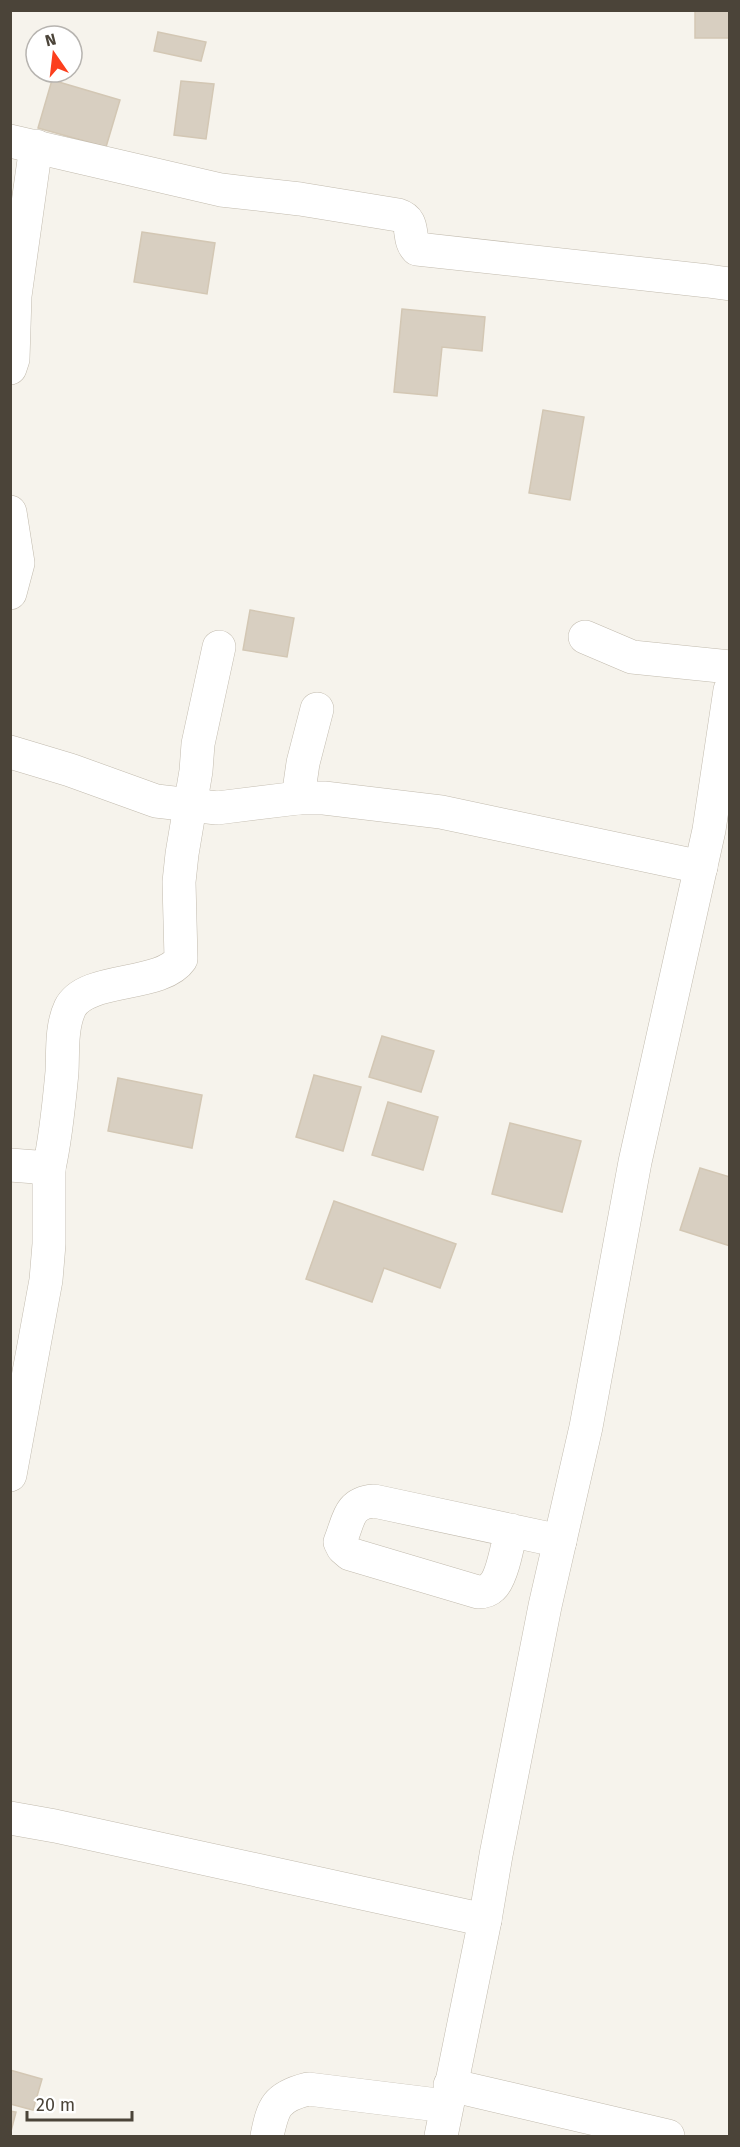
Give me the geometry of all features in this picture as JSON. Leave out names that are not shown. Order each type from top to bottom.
[{"type":"street","points":[[10,368],[13,359],[23,144],[221,190],[300,199],[403,216],[411,226],[412,245],[417,249],[729,284]]},
{"type":"street","points":[[10,512],[18,563],[10,593]]},
{"type":"street","points":[[585,637],[632,657],[729,667]]},
{"type":"street","points":[[10,1475],[46,1280],[49,1244],[49,1168],[60,1092],[65,1022],[71,1006],[78,999],[101,988],[171,969],[181,959],[179,882],[198,744],[219,647]]},
{"type":"street","points":[[446,2109],[545,1606],[586,1427],[635,1162],[709,830],[729,690]]},
{"type":"street","points":[[298,798],[303,763],[317,709]]},
{"type":"street","points":[[10,752],[70,770],[156,801],[217,808],[298,798],[324,798],[441,812],[701,867]]},
{"type":"street","points":[[10,1165],[49,1168]]},
{"type":"street","points":[[511,1530],[500,1574],[494,1586],[485,1592],[478,1592],[350,1554],[340,1542],[353,1509],[358,1504],[374,1501],[560,1540]]},
{"type":"street","points":[[10,1818],[485,1920]]},
{"type":"street","points":[[267,2136],[272,2111],[289,2094],[308,2089],[446,2109],[668,2136]]},
{"type":"building","points":[[695,10],[730,10],[730,38],[695,38]]},
{"type":"building","points":[[158,32],[206,42],[201,61],[154,51]]},
{"type":"building","points":[[181,81],[214,84],[206,139],[174,135]]},
{"type":"building","points":[[51,84],[66,84],[120,100],[106,147],[38,128]]},
{"type":"building","points":[[142,232],[215,243],[207,294],[134,282]]},
{"type":"building","points":[[402,309],[485,317],[482,351],[442,347],[437,396],[394,392]]},
{"type":"building","points":[[543,410],[584,417],[570,500],[529,493]]},
{"type":"building","points":[[250,610],[294,618],[287,657],[243,650]]},
{"type":"building","points":[[382,1036],[434,1051],[421,1092],[369,1077]]},
{"type":"building","points":[[314,1075],[361,1087],[343,1151],[296,1137]]},
{"type":"building","points":[[118,1078],[202,1095],[192,1148],[108,1131]]},
{"type":"building","points":[[388,1102],[438,1117],[423,1170],[372,1155]]},
{"type":"building","points":[[510,1123],[581,1141],[562,1212],[492,1194]]},
{"type":"building","points":[[700,1168],[730,1177],[730,1246],[680,1230]]},
{"type":"building","points":[[334,1201],[456,1244],[440,1288],[384,1268],[372,1302],[306,1279]]},
{"type":"building","points":[[10,2070],[42,2079],[33,2110],[10,2104]]},
{"type":"building","points":[[10,2111],[16,2112],[10,2135]]}]
